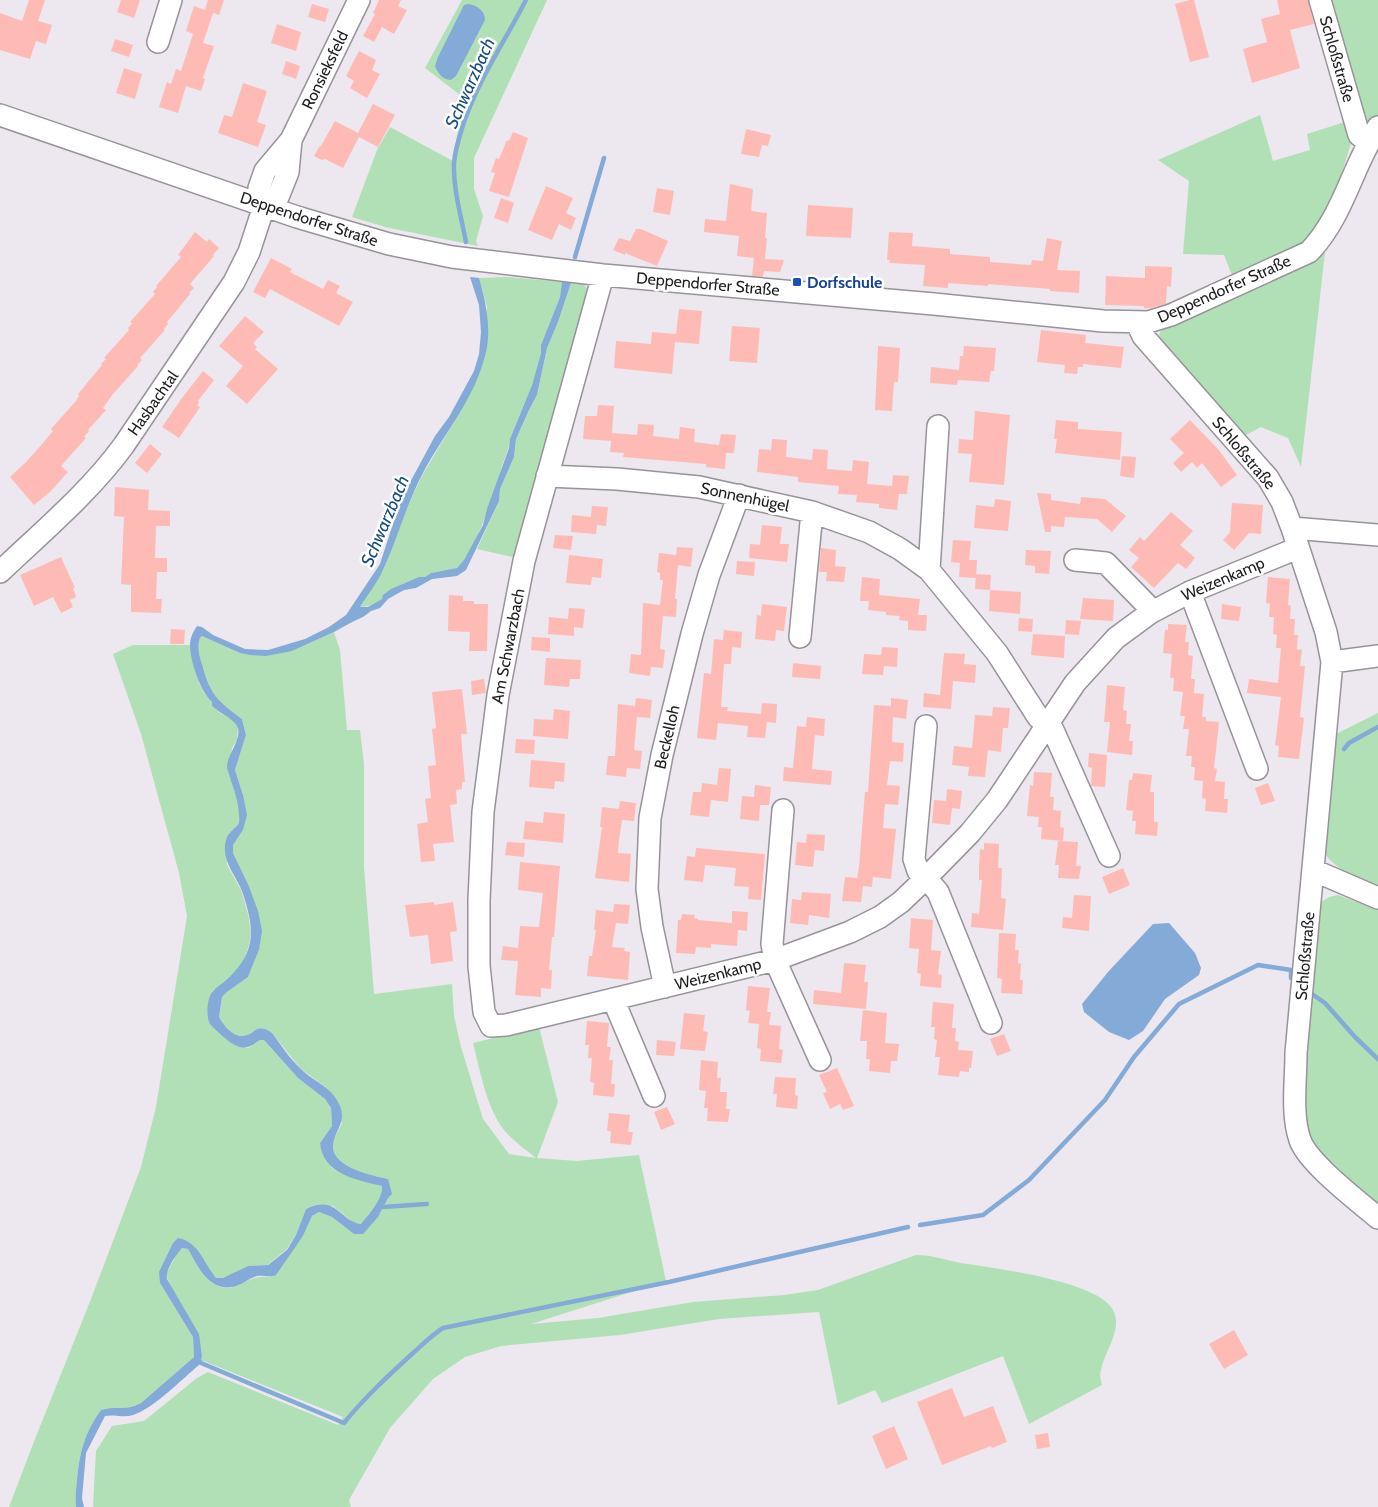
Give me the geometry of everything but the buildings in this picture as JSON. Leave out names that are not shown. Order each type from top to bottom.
[{"type":"street","points":[[158,42],[171,0]]},
{"type":"street","name":"Ronsieksfeld","points":[[264,206],[278,197],[288,172],[291,140],[359,0]]},
{"type":"street","name":"Schloßstraße","points":[[1320,0],[1359,135],[1373,135]]},
{"type":"street","name":"Deppendorfer Straße","points":[[0,114],[264,206],[371,239],[415,250],[469,260],[603,275],[1137,323],[1158,320],[1309,252],[1330,227],[1373,135]]},
{"type":"street","name":"Hasbachtal","points":[[0,572],[92,486],[119,453],[234,282],[249,252],[264,206]]},
{"type":"street","name":"Am Schwarzbach","points":[[490,1026],[484,1012],[479,966],[480,900],[483,812],[498,695],[524,561],[603,275]]},
{"type":"street","name":"Schloßstraße","points":[[1137,323],[1142,336],[1268,478],[1282,502],[1326,632],[1332,662],[1296,1053],[1295,1114],[1300,1142],[1318,1166],[1378,1218]]},
{"type":"street","points":[[928,570],[938,426]]},
{"type":"street","name":"Sonnenhügel","points":[[547,476],[657,482],[699,487],[812,512],[869,532],[900,549],[928,570],[997,653],[1038,717],[1046,724]]},
{"type":"street","name":"Beckelloh","points":[[666,987],[652,928],[647,889],[650,818],[662,755],[692,634],[709,575],[739,495]]},
{"type":"street","points":[[800,637],[812,512]]},
{"type":"street","points":[[1295,538],[1378,535]]},
{"type":"street","name":"Weizenkamp","points":[[490,1026],[506,1025],[774,960],[850,932],[880,917],[901,902],[970,834],[996,800],[1075,683],[1116,638],[1150,613],[1295,538]]},
{"type":"street","points":[[1075,560],[1106,563],[1146,604],[1150,613]]},
{"type":"street","points":[[1190,592],[1257,769]]},
{"type":"street","points":[[1332,662],[1378,656]]},
{"type":"street","points":[[1046,724],[1053,730],[1109,856]]},
{"type":"street","points":[[926,726],[914,859],[918,871],[938,892],[991,1023]]},
{"type":"street","points":[[783,810],[772,944],[774,960],[820,1060]]},
{"type":"street","points":[[1313,870],[1378,898]]},
{"type":"street","points":[[613,999],[654,1096]]},
{"type":"green space","points":[[462,0],[547,0],[474,158],[474,189],[483,216],[476,241],[478,246],[385,227],[352,217],[377,150],[390,127],[453,161],[457,135],[468,101],[425,68]]},
{"type":"green space","points":[[1326,0],[1378,0],[1378,117],[1364,128]]},
{"type":"green space","points":[[1260,115],[1273,161],[1310,150],[1307,134],[1348,121],[1352,140],[1340,179],[1315,237],[1298,249],[1233,278],[1224,255],[1183,254],[1189,181],[1158,160]]},
{"type":"green space","points":[[1325,252],[1301,467],[1288,438],[1261,427],[1244,436],[1158,341],[1161,329]]},
{"type":"green space","points":[[507,277],[562,282],[560,297],[541,345],[541,353],[532,385],[510,439],[500,477],[476,539],[464,561],[455,569],[431,573],[406,583],[372,605],[360,607],[384,569],[410,501],[423,474],[454,422],[483,363],[487,307],[479,278]]},
{"type":"green space","points":[[571,283],[584,284],[590,294],[517,558],[477,549],[499,501],[500,489],[514,457],[516,439],[537,395],[547,348]]},
{"type":"green space","points":[[334,632],[340,650],[347,730],[360,730],[364,765],[364,867],[374,994],[452,984],[454,1016],[461,1047],[483,1119],[509,1154],[536,1158],[511,1138],[498,1121],[484,1088],[473,1043],[539,1027],[558,1102],[537,1158],[577,1161],[639,1155],[666,1281],[531,1324],[598,1318],[693,1302],[784,1295],[818,1290],[916,1255],[928,1256],[1045,1278],[1089,1292],[1105,1301],[1114,1312],[1116,1327],[1100,1372],[1102,1385],[1029,1424],[1003,1356],[882,1403],[875,1390],[838,1405],[819,1312],[719,1319],[620,1335],[501,1346],[465,1357],[433,1379],[390,1428],[349,1500],[351,1507],[94,1507],[96,1451],[112,1426],[144,1421],[197,1378],[208,1372],[338,1425],[343,1417],[201,1360],[202,1357],[166,1275],[177,1253],[182,1248],[188,1249],[206,1278],[219,1287],[227,1288],[256,1278],[270,1277],[303,1236],[312,1216],[319,1212],[332,1217],[354,1234],[376,1217],[384,1206],[386,1199],[388,1179],[354,1169],[339,1160],[334,1153],[333,1143],[342,1123],[326,1087],[301,1069],[272,1033],[259,1028],[250,1034],[238,1036],[227,1028],[219,1017],[222,997],[248,977],[259,950],[248,884],[233,853],[233,845],[243,830],[243,795],[235,770],[246,735],[242,719],[221,702],[208,683],[199,654],[200,638],[202,636],[240,653],[292,651]]},
{"type":"green space","points":[[133,645],[190,645],[196,676],[212,702],[212,706],[233,720],[238,727],[237,740],[232,748],[229,773],[239,805],[239,823],[227,837],[227,865],[241,890],[251,932],[244,960],[237,970],[212,992],[210,1024],[233,1044],[248,1048],[260,1040],[264,1040],[298,1078],[325,1099],[331,1108],[332,1126],[320,1143],[332,1168],[342,1174],[382,1186],[382,1191],[375,1206],[361,1224],[354,1223],[333,1206],[306,1209],[296,1235],[286,1250],[267,1265],[248,1266],[223,1279],[216,1278],[178,1238],[160,1283],[193,1337],[194,1357],[141,1403],[125,1408],[101,1410],[91,1426],[81,1452],[76,1487],[76,1507],[9,1507],[141,1167],[156,1107],[187,916],[179,873],[141,734],[113,654]]},
{"type":"green space","points":[[1378,713],[1378,885],[1343,870],[1325,854],[1336,734]]},
{"type":"green space","points":[[1338,895],[1378,910],[1378,1212],[1323,1162],[1304,1130],[1300,1102],[1320,903],[1329,897]]},
{"type":"water","points":[[469,4],[480,9],[484,14],[485,20],[456,76],[451,80],[445,79],[435,66],[464,5]]},
{"type":"water","points":[[470,277],[479,278],[488,321],[488,342],[478,378],[464,406],[423,473],[382,573],[360,607],[368,607],[382,599],[383,595],[391,589],[419,577],[457,568],[464,560],[483,525],[509,448],[510,439],[532,385],[541,353],[541,345],[560,297],[562,282],[571,283],[547,348],[537,395],[516,439],[514,457],[500,489],[499,501],[466,570],[457,576],[432,579],[416,588],[404,590],[388,599],[380,608],[292,651],[266,656],[250,655],[240,653],[202,636],[199,645],[201,661],[208,683],[221,702],[242,719],[246,735],[235,770],[247,815],[243,830],[233,845],[233,853],[248,884],[258,911],[262,931],[259,950],[248,977],[222,997],[219,1017],[227,1028],[238,1036],[250,1034],[259,1028],[272,1033],[297,1065],[335,1096],[341,1109],[342,1120],[334,1140],[334,1153],[339,1160],[354,1169],[388,1179],[392,1194],[378,1217],[363,1234],[354,1234],[332,1217],[319,1212],[312,1216],[303,1236],[276,1275],[257,1276],[236,1286],[219,1286],[212,1283],[201,1271],[188,1249],[182,1248],[169,1267],[167,1279],[199,1334],[202,1357],[199,1365],[141,1412],[130,1416],[105,1416],[86,1453],[82,1498],[84,1507],[76,1507],[76,1487],[81,1452],[91,1426],[101,1410],[125,1408],[141,1403],[194,1357],[193,1337],[160,1283],[159,1272],[173,1243],[178,1238],[191,1244],[196,1248],[216,1278],[223,1278],[248,1266],[268,1265],[287,1250],[296,1235],[306,1209],[316,1205],[331,1206],[347,1218],[361,1224],[375,1206],[382,1191],[382,1186],[342,1174],[327,1162],[322,1154],[320,1143],[332,1126],[331,1108],[325,1099],[298,1078],[264,1040],[260,1040],[247,1047],[237,1046],[210,1024],[208,1009],[211,994],[244,960],[249,947],[251,927],[242,891],[229,866],[225,852],[227,837],[239,823],[237,802],[227,766],[238,738],[238,728],[234,722],[212,706],[212,702],[196,675],[190,652],[190,642],[197,626],[245,649],[268,650],[305,639],[329,627],[346,615],[380,564],[401,499],[435,436],[449,417],[474,371],[479,354],[481,332],[479,305]]},
{"type":"water","points":[[1169,923],[1195,953],[1201,968],[1199,975],[1165,999],[1143,1031],[1129,1040],[1109,1032],[1084,1012],[1082,1004],[1108,972],[1153,924]]},
{"type":"waterway","name":"Schwarzbach","points":[[466,242],[455,183],[454,163],[457,147],[464,122],[477,91],[526,0]]},
{"type":"waterway","points":[[575,257],[604,158]]},
{"type":"waterway","points":[[1344,749],[1349,743],[1378,727]]},
{"type":"waterway","points":[[920,1225],[983,1215],[1029,1180],[1105,1100],[1134,1057],[1179,1004],[1258,965],[1291,970],[1291,978]]},
{"type":"waterway","points":[[1309,992],[1325,1003],[1355,1037],[1378,1059]]},
{"type":"waterway","points":[[383,1207],[427,1204]]},
{"type":"waterway","points":[[197,1358],[201,1363],[344,1423],[386,1378],[443,1328],[669,1282],[908,1227]]},
{"type":"place","name":"Dorfschule","points":[[797,282]]}]
